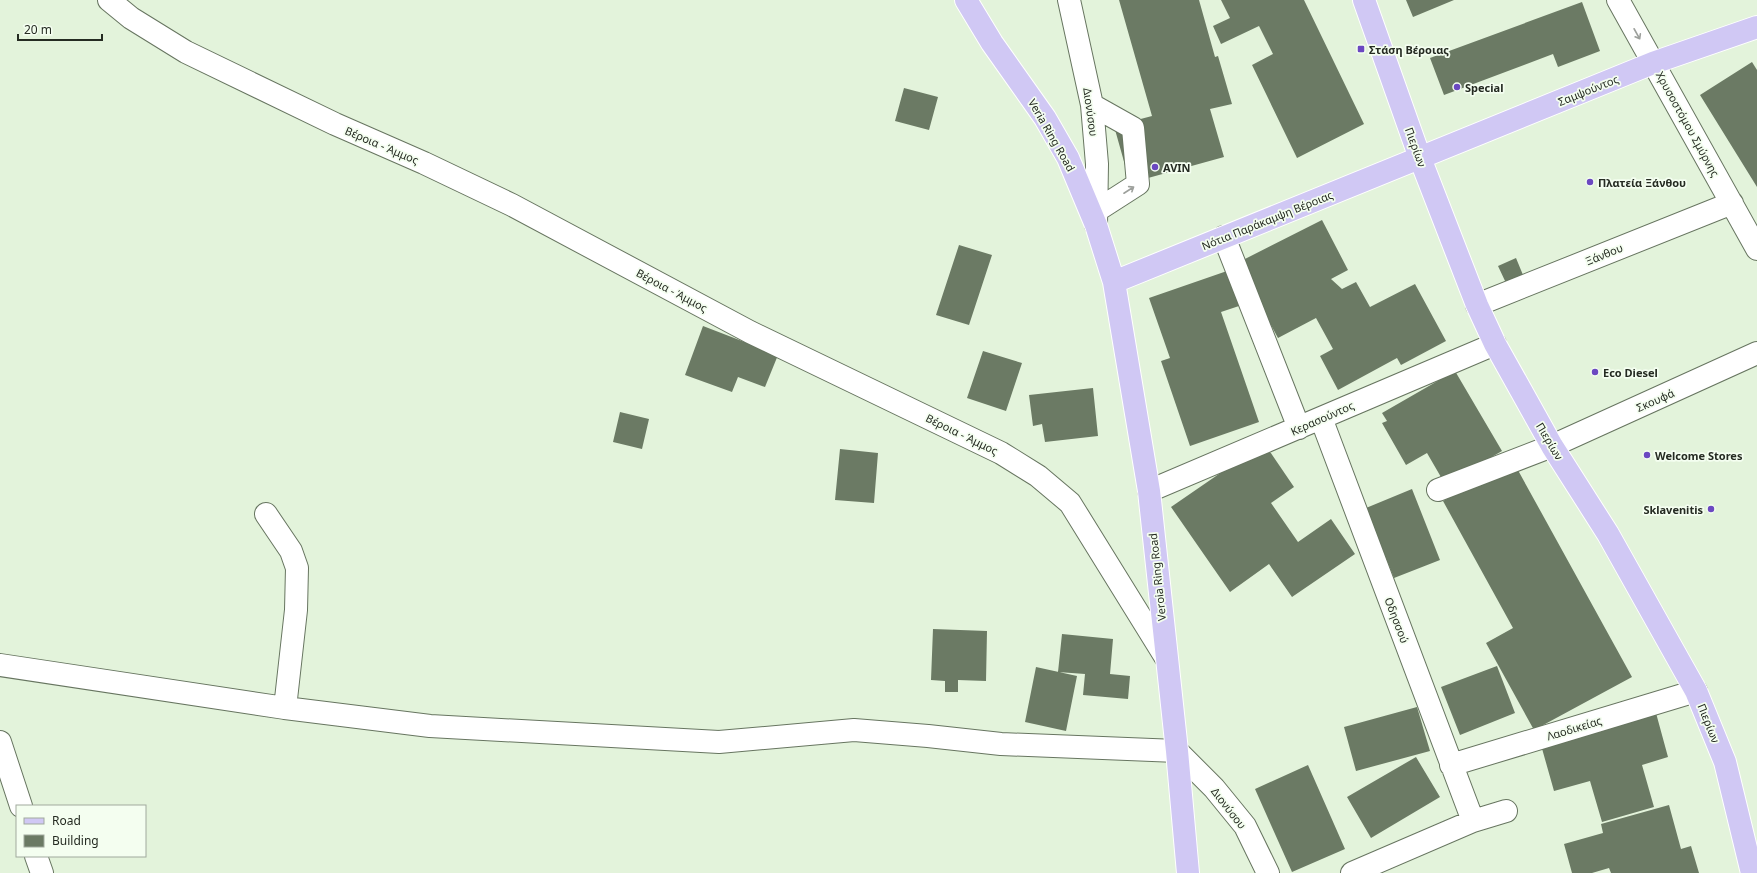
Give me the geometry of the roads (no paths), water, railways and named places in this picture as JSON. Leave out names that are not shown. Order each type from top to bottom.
[{"type":"main road","name":"Veria Ring Road","points":[[966,0],[992,43],[1049,124],[1068,158],[1096,218],[1114,282]]},
{"type":"main road","name":"Πιερίων","points":[[1364,0],[1420,158],[1476,304],[1494,344],[1552,446],[1608,534],[1696,691],[1725,762],[1752,873]]},
{"type":"main road","name":"Σαμψούντος","points":[[1420,158],[1653,63],[1757,27]]},
{"type":"main road","name":"Νότια Παράκαμψη Βέροιας","points":[[1114,282],[1420,158]]},
{"type":"main road","name":"Verοia Ring Road","points":[[1114,282],[1149,491],[1177,751],[1188,873]]},
{"type":"street","name":"Βέροια - Άμμος","points":[[109,0],[131,18],[186,52],[335,124],[424,163],[512,205],[750,332],[1001,453],[1038,476],[1070,503],[1166,658]]},
{"type":"street","name":"Διονύσου","points":[[1069,0],[1092,105],[1097,164],[1096,218]]},
{"type":"street","name":"Χρυσοστόμου Σμύρνης","points":[[1618,0],[1757,249]]},
{"type":"street","points":[[1092,105],[1133,128],[1138,184],[1096,218]]},
{"type":"street","name":"Ξάνθου","points":[[1476,304],[1732,202]]},
{"type":"street","points":[[1224,237],[1299,428]]},
{"type":"street","name":"Κερασούντος","points":[[1149,491],[1494,344]]},
{"type":"street","name":"Σκουφά","points":[[1438,490],[1552,446],[1757,353]]},
{"type":"street","name":"Οδησσού","points":[[1321,418],[1473,821]]},
{"type":"street","points":[[266,514],[291,551],[297,568],[296,610],[286,708]]},
{"type":"street","points":[[0,665],[286,708],[430,726],[719,742],[854,730],[1001,744],[1177,751]]},
{"type":"street","name":"Λαοδικείας","points":[[1451,765],[1696,691]]},
{"type":"street","points":[[0,742],[20,805]]},
{"type":"street","name":"Διονύσου","points":[[1177,751],[1214,788],[1245,826],[1268,873]]},
{"type":"street","points":[[1352,873],[1473,821],[1506,811]]},
{"type":"street","points":[[36,857],[42,873]]},
{"type":"place","name":"Στάση Βέροιας","points":[[1361,49]]},
{"type":"place","name":"Special","points":[[1457,87]]},
{"type":"place","name":"AVIN","points":[[1155,167]]},
{"type":"place","name":"Πλατεία Ξάνθου","points":[[1590,182]]},
{"type":"place","name":"Eco Diesel","points":[[1595,372]]},
{"type":"place","name":"Welcome Stores","points":[[1647,455]]},
{"type":"place","name":"Sklavenitis","points":[[1711,509]]}]
